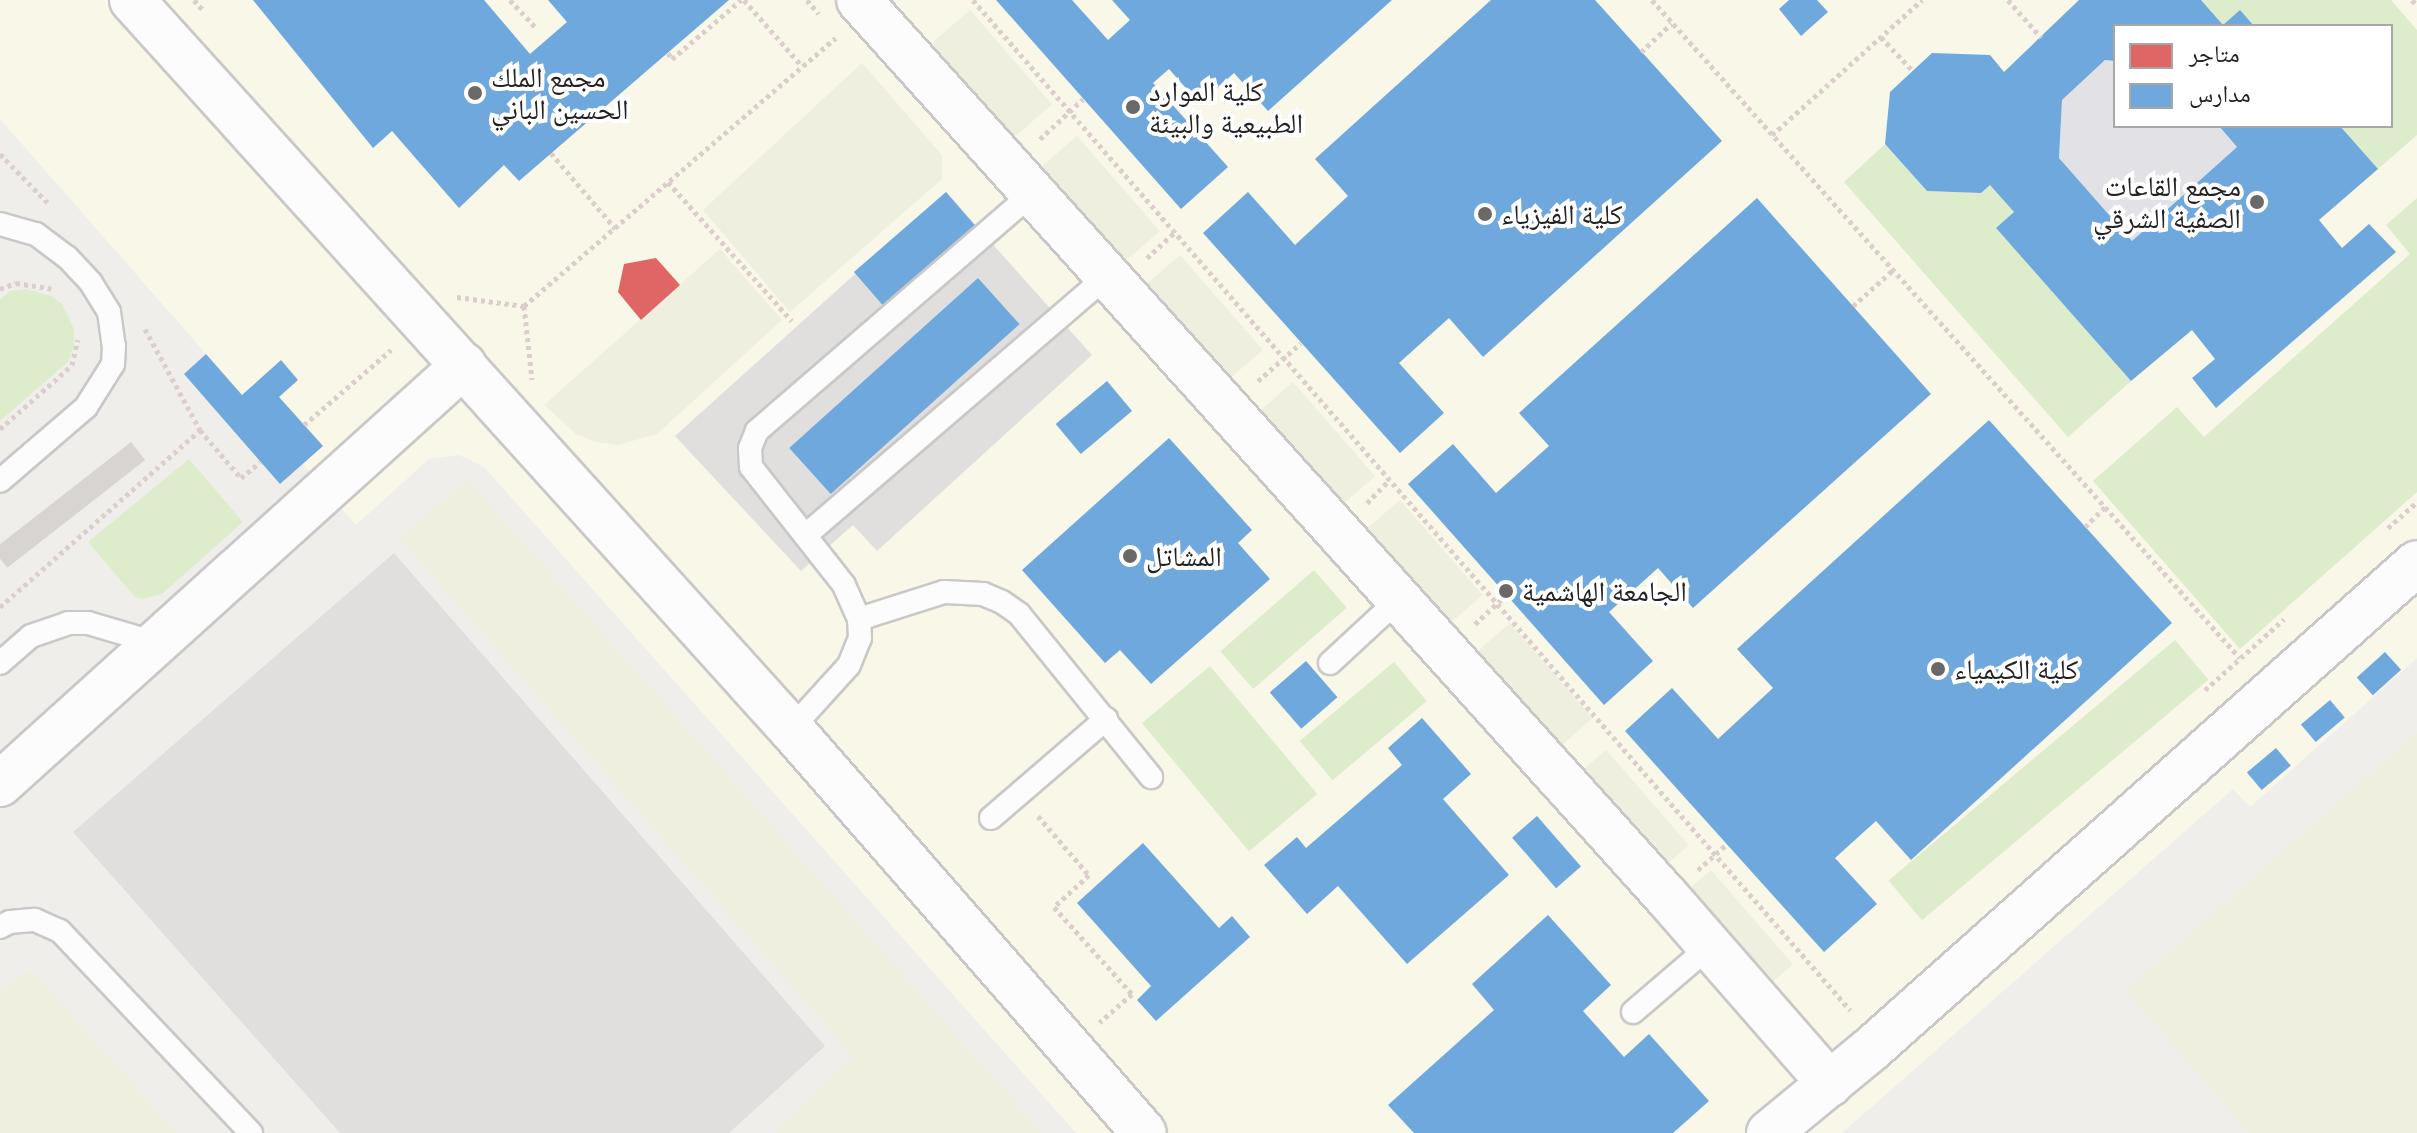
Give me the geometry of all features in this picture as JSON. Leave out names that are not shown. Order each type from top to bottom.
[{"type":"street","points":[[132,0],[440,309],[464,365],[791,729],[1144,1133]]},
{"type":"street","points":[[863,5],[1710,946],[1830,1084]]},
{"type":"street","points":[[0,784],[464,365]]},
{"type":"street","points":[[1769,1133],[1830,1084],[2272,695],[2417,563]]},
{"type":"lane","points":[[791,729],[849,665],[860,638],[859,619],[844,585],[751,467],[750,448],[757,431],[1022,179]]},
{"type":"lane","points":[[0,224],[36,234],[67,257],[91,283],[109,312],[114,346],[113,364],[86,407],[0,481]]},
{"type":"lane","points":[[806,535],[1106,277]]},
{"type":"lane","points":[[859,619],[944,592],[963,591],[993,598],[1019,614],[1151,777]]},
{"type":"lane","points":[[1330,663],[1399,599]]},
{"type":"lane","points":[[0,663],[31,636],[68,623],[88,623],[156,643]]},
{"type":"lane","points":[[991,818],[1106,719]]},
{"type":"lane","points":[[0,927],[10,922],[35,920],[60,931],[251,1133]]},
{"type":"lane","points":[[1633,1012],[1710,946]]},
{"type":"path","points":[[510,0],[535,27]]},
{"type":"path","points":[[668,53],[672,59],[743,0],[802,66]]},
{"type":"path","points":[[973,0],[1848,1011],[1860,1000]]},
{"type":"path","points":[[1652,0],[2272,695]]},
{"type":"path","points":[[1772,135],[1922,0]]},
{"type":"path","points":[[2008,0],[2041,37]]},
{"type":"path","points":[[2412,0],[2417,5]]},
{"type":"path","points":[[304,425],[440,309],[524,306],[802,66],[863,5]]},
{"type":"path","points":[[1641,52],[1672,23]]},
{"type":"path","points":[[1881,37],[1913,71]]},
{"type":"path","points":[[1022,179],[1070,112],[1083,99]]},
{"type":"path","points":[[551,153],[615,228]]},
{"type":"path","points":[[668,182],[792,321]]},
{"type":"path","points":[[1853,306],[1893,270]]},
{"type":"path","points":[[0,289],[16,283],[50,288],[59,294]]},
{"type":"path","points":[[524,306],[533,383]]},
{"type":"path","points":[[0,429],[72,365],[78,351],[78,335]]},
{"type":"path","points":[[1227,408],[1301,343]]},
{"type":"path","points":[[0,607],[200,430]]},
{"type":"path","points":[[241,478],[260,462]]},
{"type":"path","points":[[2085,527],[2105,507]]},
{"type":"path","points":[[2193,701],[2240,659]]},
{"type":"path","points":[[1019,794],[1089,875],[1054,907],[1132,994],[1119,1006]]},
{"type":"shaded area","name":"الجامعة الهاشمية","points":[[0,0],[2417,0],[2417,658],[2250,807],[2233,789],[1842,1133],[1076,1133],[484,467],[459,455],[429,459],[356,525],[0,119]]},
{"type":"shaded area","points":[[2105,60],[2113,61],[2113,128],[2221,128],[2237,147],[2132,241],[2059,158],[2062,100]]},
{"type":"shaded area","points":[[946,192],[1092,355],[877,551],[853,525],[801,571],[675,436]]},
{"type":"shaded area","points":[[394,553],[825,1046],[729,1133],[340,1133],[73,832]]},
{"type":"green space","points":[[2201,0],[2391,0],[2417,30],[2417,135],[2378,169],[2342,128],[2393,128],[2393,24],[2222,24]]},
{"type":"green space","points":[[970,10],[1052,104],[1010,140],[928,46]]},
{"type":"green space","points":[[862,63],[942,155],[942,179],[790,312],[703,210]]},
{"type":"green space","points":[[1077,136],[1160,231],[1118,267],[1035,172]]},
{"type":"green space","points":[[1885,144],[1927,191],[1981,193],[1990,185],[2014,212],[1996,228],[2131,381],[2068,437],[1844,182]]},
{"type":"green space","points":[[2417,198],[2417,492],[2240,649],[2093,481],[2177,407],[2204,437],[2410,254],[2386,225]]},
{"type":"green space","points":[[720,249],[782,320],[657,434],[618,445],[596,442],[576,434],[544,405]]},
{"type":"green space","points":[[1180,255],[1263,350],[1220,387],[1138,292]]},
{"type":"green space","points":[[26,289],[51,296],[62,304],[74,329],[74,346],[68,362],[0,421],[0,300],[10,291]]},
{"type":"green space","points":[[1293,382],[1375,476],[1333,512],[1251,418]]},
{"type":"green space","points":[[189,459],[243,522],[162,594],[142,599],[135,597],[88,542]]},
{"type":"green space","points":[[468,480],[1042,1133],[773,1133],[854,1057],[399,538]]},
{"type":"green space","points":[[1400,500],[1483,595],[1441,631],[1358,536]]},
{"type":"green space","points":[[1314,570],[1347,608],[1253,689],[1220,651]]},
{"type":"green space","points":[[1510,623],[1593,718],[1551,754],[1468,659]]},
{"type":"green space","points":[[2175,640],[2208,680],[1922,920],[1888,880]]},
{"type":"green space","points":[[1394,662],[1427,701],[1333,780],[1300,741]]},
{"type":"green space","points":[[1210,666],[1317,794],[1249,851],[1142,723]]},
{"type":"green space","points":[[2417,732],[2417,1133],[2249,1133],[2126,991]]},
{"type":"green space","points":[[1606,750],[1689,845],[1661,869],[1578,774]]},
{"type":"green space","points":[[1711,870],[1793,964],[1765,989],[1683,894]]},
{"type":"green space","points":[[31,970],[177,1133],[0,1133],[0,992]]},
{"type":"building: متاجر","points":[[656,258],[680,285],[641,320],[618,292],[624,264]]},
{"type":"building: مدارس","name":"مجمع الملك الحسين الباني","points":[[253,0],[484,0],[530,54],[567,22],[548,0],[729,0],[519,181],[504,165],[459,208],[392,131],[373,148]]},
{"type":"building: مدارس","name":"كلية الموارد الطبيعية والبيئة","points":[[996,0],[1072,0],[1108,40],[1130,20],[1112,0],[1392,0],[1268,111],[1234,73],[1200,104],[1169,69],[1153,83],[1228,167],[1181,209]]},
{"type":"building: مدارس","name":"كلية الفيزياء","points":[[1491,0],[1595,0],[1722,141],[1483,357],[1449,318],[1399,363],[1444,413],[1400,453],[1203,233],[1248,192],[1295,245],[1348,196],[1315,159]]},
{"type":"building: مدارس","points":[[1789,0],[1817,0],[1828,12],[1801,36],[1779,9]]},
{"type":"building: مدارس","name":"مجمع القاعات الصفية الشرقي","points":[[2079,0],[2201,0],[2222,24],[2113,24],[2113,61],[2105,60],[2062,100],[2059,158],[2132,241],[2237,147],[2221,128],[2342,128],[2378,169],[2319,220],[2342,248],[2369,224],[2396,252],[2216,408],[2192,378],[2215,359],[2192,330],[2131,381],[1996,228],[2014,212],[1990,185],[1981,193],[1927,191],[1885,144],[1890,92],[1932,53],[1990,55],[2004,72]]},
{"type":"building: مدارس","name":"مجمع القاعات الصفية الشرقي","points":[[2240,10],[2252,24],[2224,24]]},
{"type":"building: مدارس","points":[[946,192],[976,226],[883,306],[854,272]]},
{"type":"building: مدارس","points":[[1757,198],[1931,394],[1693,608],[1658,568],[1609,612],[1653,661],[1604,705],[1408,484],[1453,444],[1496,493],[1549,446],[1519,413]]},
{"type":"building: مدارس","points":[[978,278],[1019,324],[831,494],[789,448]]},
{"type":"building: مدارس","points":[[206,354],[242,395],[281,360],[298,380],[279,397],[323,446],[280,484],[184,374]]},
{"type":"building: مدارس","points":[[1107,381],[1132,411],[1081,454],[1056,424]]},
{"type":"building: مدارس","name":"كلية الكيمياء","points":[[1989,420],[2172,623],[1911,860],[1876,821],[1835,858],[1877,904],[1824,952],[1625,731],[1672,688],[1718,739],[1773,688],[1737,649]]},
{"type":"building: مدارس","name":"المشاتل","points":[[1169,438],[1252,530],[1238,543],[1270,579],[1151,684],[1120,650],[1105,663],[1022,570]]},
{"type":"building: مدارس","points":[[2385,652],[2401,670],[2373,695],[2357,677]]},
{"type":"building: مدارس","points":[[1306,661],[1337,697],[1301,729],[1270,692]]},
{"type":"building: مدارس","points":[[2330,700],[2345,718],[2316,742],[2301,724]]},
{"type":"building: مدارس","points":[[1422,718],[1471,774],[1443,799],[1509,875],[1407,964],[1338,886],[1307,914],[1264,865],[1297,837],[1306,848],[1402,765],[1388,748]]},
{"type":"building: مدارس","points":[[2276,748],[2291,766],[2262,790],[2247,772]]},
{"type":"building: مدارس","points":[[1537,816],[1581,867],[1556,888],[1512,838]]},
{"type":"building: مدارس","points":[[1143,843],[1219,928],[1232,916],[1250,937],[1156,1021],[1137,1000],[1151,986],[1077,903]]},
{"type":"building: مدارس","points":[[1548,915],[1611,985],[1583,1011],[1624,1057],[1649,1034],[1709,1101],[1673,1133],[1414,1133],[1388,1105],[1494,1010],[1472,984]]},
{"type":"building: أخرى","points":[[131,442],[145,460],[7,568],[0,559],[0,544]]},
{"type":"place","name":"مجمع الملك الحسين الباني","points":[[475,93]]},
{"type":"place","name":"كلية الموارد الطبيعية والبيئة","points":[[1133,107]]},
{"type":"place","name":"مجمع القاعات الصفية الشرقي","points":[[2257,202]]},
{"type":"place","name":"كلية الفيزياء","points":[[1485,214]]},
{"type":"place","name":"المشاتل","points":[[1130,556]]},
{"type":"place","name":"الجامعة الهاشمية","points":[[1506,591]]},
{"type":"place","name":"كلية الكيمياء","points":[[1938,669]]}]
